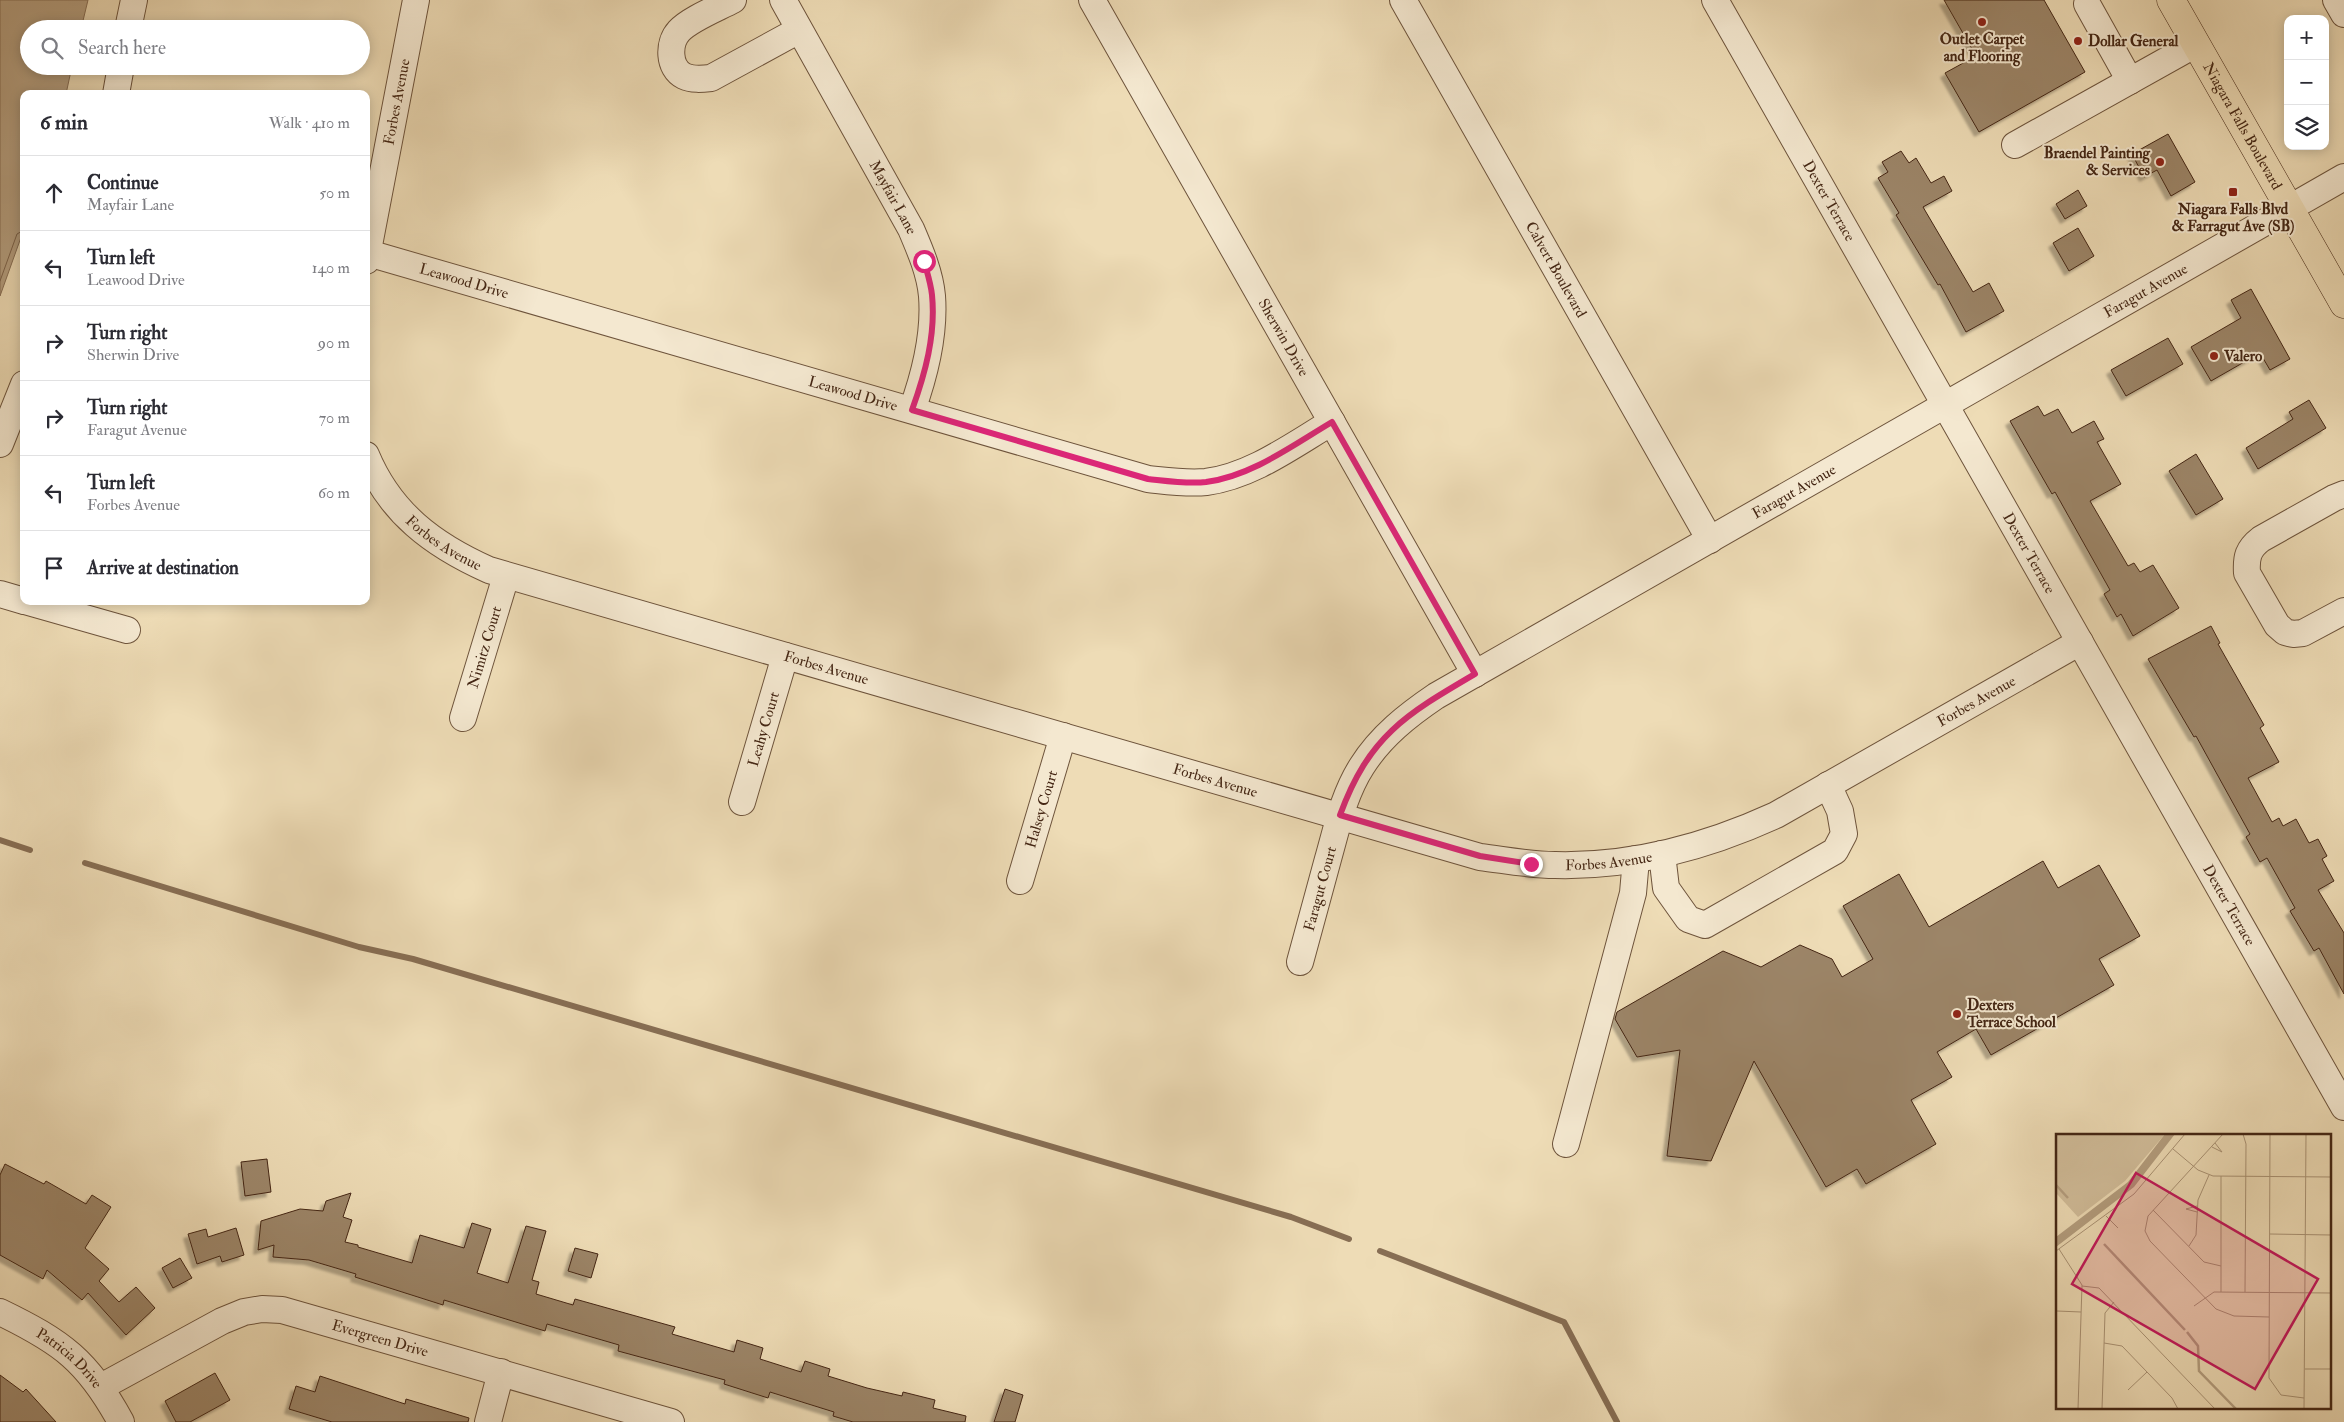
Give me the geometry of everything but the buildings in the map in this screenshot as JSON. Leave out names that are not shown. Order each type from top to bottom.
[{"type":"main road","name":"Niagara Falls Boulevard","points":[[2172,0],[2344,304]]},
{"type":"street","points":[[130,20],[134,0]]},
{"type":"street","name":"Forbes Avenue","points":[[370,241],[416,0]]},
{"type":"street","points":[[733,0],[679,30],[673,39],[671,54],[674,67],[683,76],[696,79],[711,78],[799,30]]},
{"type":"street","name":"Mayfair Lane","points":[[783,0],[911,229],[924,261],[932,295],[931,337],[924,378],[912,410]]},
{"type":"street","name":"Sherwin Drive","points":[[1092,0],[1475,674]]},
{"type":"street","name":"Calvert Boulevard","points":[[1403,0],[1710,540]]},
{"type":"street","name":"Dexter Terrace","points":[[1715,0],[2344,1107]]},
{"type":"street","points":[[2336,0],[2344,14]]},
{"type":"street","points":[[2087,4],[2130,81]]},
{"type":"street","points":[[2015,145],[2196,44]]},
{"type":"street","points":[[117,90],[119,75]]},
{"type":"street","name":"Faragut Avenue","points":[[1340,815],[1354,780],[1380,741],[1409,714],[1475,674],[2344,177]]},
{"type":"street","name":"Leawood Drive","points":[[370,258],[912,410],[1148,479],[1206,482],[1230,476],[1260,464],[1332,422]]},
{"type":"street","points":[[0,444],[20,394]]},
{"type":"street","name":"Forbes Avenue","points":[[370,463],[385,491],[403,514],[430,538],[456,555],[506,576],[1480,856],[1556,865],[1601,864],[1636,859],[1700,845],[1739,832],[1776,815],[2080,642]]},
{"type":"street","points":[[2344,494],[2261,539],[2252,546],[2247,554],[2247,573],[2278,625],[2285,632],[2293,634],[2303,632],[2344,611]]},
{"type":"street","points":[[2261,539],[2258,552],[2272,579]]},
{"type":"street","name":"Nimitz Court","points":[[463,718],[506,576]]},
{"type":"street","points":[[0,594],[20,600]]},
{"type":"street","points":[[39,605],[127,630]]},
{"type":"street","name":"Leahy Court","points":[[742,802],[785,656]]},
{"type":"street","name":"Halsey Court","points":[[1020,881],[1063,736]]},
{"type":"street","points":[[1662,854],[1666,888],[1688,919],[1705,925],[1835,851],[1844,834],[1840,811],[1828,785]]},
{"type":"street","name":"Faragut Court","points":[[1300,962],[1340,815]]},
{"type":"street","points":[[1566,1144],[1634,893],[1636,859]]},
{"type":"street","name":"Evergreen Drive","points":[[101,1387],[222,1321],[244,1312],[262,1309],[282,1310],[671,1422]]},
{"type":"street","name":"Patricia Drive","points":[[0,1312],[49,1337],[70,1353],[101,1387],[121,1422]]},
{"type":"street","points":[[488,1422],[500,1372]]},
{"type":"water","points":[[0,0],[88,0],[83,20],[20,20],[20,75],[70,75],[67,90],[20,90],[20,240],[0,296]]},
{"type":"waterway","points":[[0,840],[30,850]]},
{"type":"waterway","points":[[85,863],[359,947],[413,959],[1291,1217],[1349,1239]]},
{"type":"waterway","points":[[1380,1251],[1564,1322],[1617,1422]]},
{"type":"place","name":"Outlet Carpet and Flooring","points":[[1982,22]]},
{"type":"place","name":"Dollar General","points":[[2078,41]]},
{"type":"place","name":"Braendel Painting & Services","points":[[2160,162]]},
{"type":"place","name":"Niagara Falls Blvd & Farragut Ave (SB)","points":[[2233,192]]},
{"type":"place","name":"Valero","points":[[2214,356]]},
{"type":"place","name":"Dexters Terrace School","points":[[1957,1014]]},
{"type":"route","points":[[924,261],[932,295],[931,337],[924,378],[912,410],[1148,479],[1177,482],[1206,482],[1230,476],[1260,464],[1332,422],[1475,674],[1409,714],[1380,741],[1362,765],[1350,787],[1340,815],[1480,856],[1531,864]]}]
